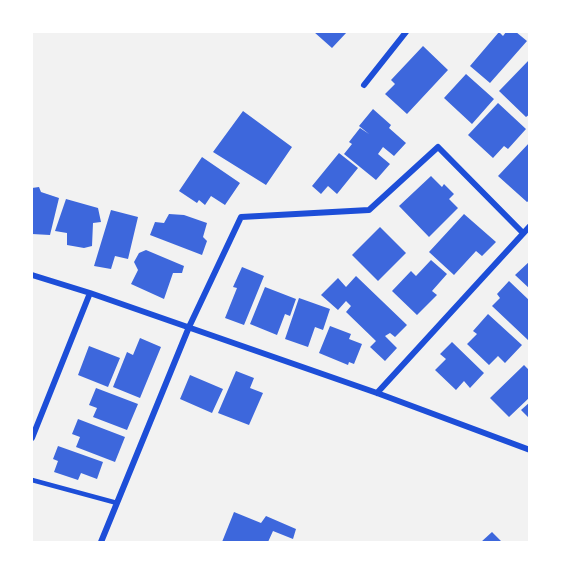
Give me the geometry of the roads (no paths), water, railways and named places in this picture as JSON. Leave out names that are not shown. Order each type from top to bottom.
[{"type":"street","points":[[364,85],[406,32]]},
{"type":"street","points":[[101,543],[189,327],[241,217],[369,210],[438,147],[523,233]]},
{"type":"street","points":[[377,393],[530,226]]},
{"type":"street","points":[[32,274],[377,393],[530,450]]},
{"type":"street","points":[[32,438],[90,293]]},
{"type":"lane","points":[[32,480],[117,502]]}]
